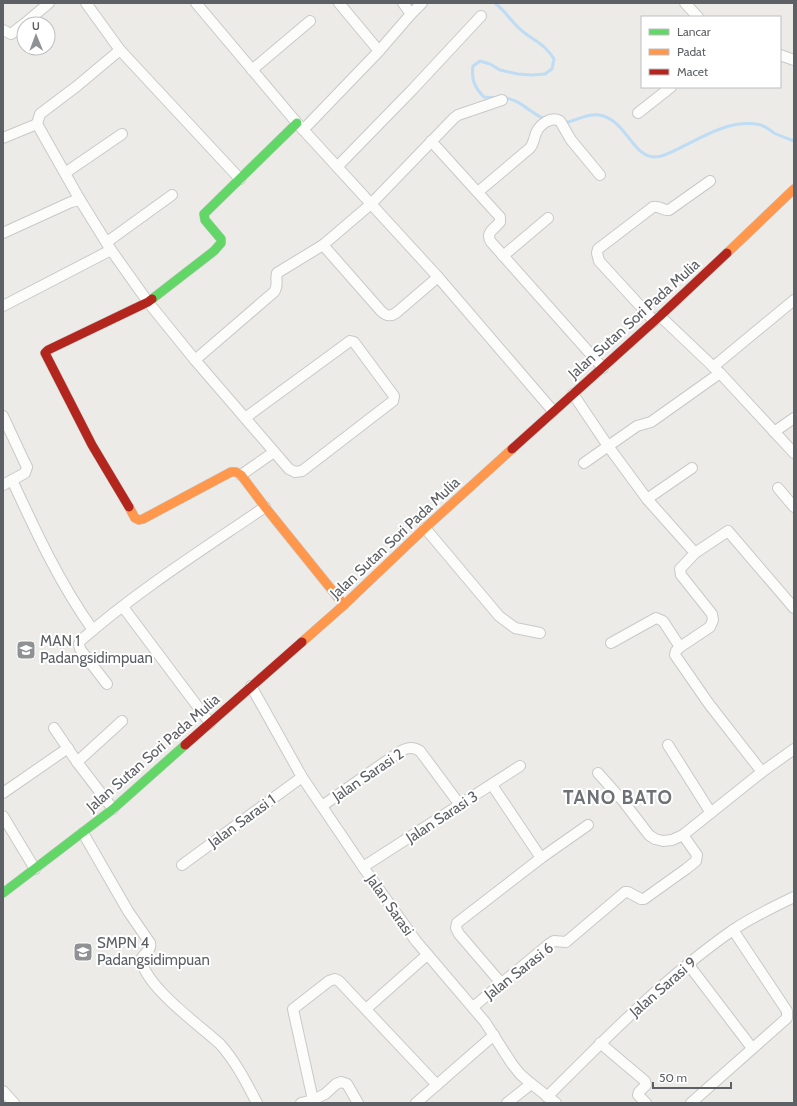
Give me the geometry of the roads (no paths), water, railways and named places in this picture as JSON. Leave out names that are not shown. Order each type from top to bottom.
[{"type":"street","points":[[34,16],[50,3]]},
{"type":"street","points":[[86,3],[120,50],[240,179]]},
{"type":"street","points":[[196,3],[300,127],[438,277],[553,412]]},
{"type":"street","points":[[340,3],[379,51]]},
{"type":"street","points":[[403,3],[411,14]]},
{"type":"street","points":[[344,605],[265,508],[241,475],[236,472],[231,472],[139,520],[135,518],[92,445],[45,352],[148,302],[219,246],[222,241],[221,237],[205,220],[204,215],[208,210],[240,179],[300,127],[379,51],[422,3]]},
{"type":"street","points":[[685,3],[697,16]]},
{"type":"street","points":[[337,167],[481,16]]},
{"type":"street","points":[[252,70],[310,21]]},
{"type":"street","points":[[3,30],[11,34],[16,30]]},
{"type":"street","points":[[120,50],[77,86],[40,114],[37,124],[80,200],[109,246],[148,302],[195,360],[274,452],[292,472],[298,473],[393,401],[394,393],[354,342],[350,341],[245,418]]},
{"type":"street","points":[[781,55],[794,60]]},
{"type":"street","points":[[638,113],[670,88]]},
{"type":"street","points":[[195,360],[274,292],[277,287],[277,273],[323,245],[370,204],[458,115],[502,100]]},
{"type":"street","points":[[478,192],[530,148],[533,144],[536,132],[546,122],[555,119],[560,121],[571,140],[600,175]]},
{"type":"street","points":[[3,138],[37,124]]},
{"type":"street","points":[[65,173],[122,134]]},
{"type":"street","points":[[431,141],[500,216],[500,222],[489,232],[488,237],[491,242],[603,368]]},
{"type":"street","points":[[710,181],[669,210],[653,207],[598,249],[597,253],[599,261],[657,319],[716,370],[794,453]]},
{"type":"street","name":"Jalan Sutan Sori Pada Mulia","points":[[3,893],[113,809],[344,605],[425,528],[657,319],[794,189]]},
{"type":"street","points":[[3,306],[109,246],[172,195]]},
{"type":"street","points":[[3,233],[71,202],[80,200]]},
{"type":"street","points":[[503,256],[548,218]]},
{"type":"street","points":[[323,245],[386,315],[391,316],[396,313],[438,277]]},
{"type":"street","points":[[584,463],[637,426],[651,422],[716,370],[794,300]]},
{"type":"street","points":[[573,394],[608,446],[647,499],[695,553]]},
{"type":"street","points":[[3,416],[27,469],[25,473],[8,483],[65,586],[93,630]]},
{"type":"street","points":[[774,432],[794,418]]},
{"type":"street","points":[[3,442],[13,437]]},
{"type":"street","points":[[241,475],[274,452]]},
{"type":"street","points":[[647,499],[692,468]]},
{"type":"street","points":[[778,488],[794,507]]},
{"type":"street","points":[[107,684],[79,647],[80,642],[93,630],[168,574],[265,508]]},
{"type":"street","points":[[425,528],[498,616],[515,628],[540,634]]},
{"type":"street","points":[[762,772],[675,656],[676,651],[710,627],[713,620],[712,614],[680,573],[681,567],[695,553],[726,532],[729,532],[794,608]]},
{"type":"street","points":[[123,607],[210,723]]},
{"type":"street","points":[[611,642],[656,618],[663,621],[680,648]]},
{"type":"street","name":"Jalan Sarasi","points":[[251,686],[302,778],[416,941],[473,1007],[494,1034],[512,1064],[531,1084],[552,1100]]},
{"type":"street","points":[[77,762],[122,721]]},
{"type":"street","points":[[54,728],[77,762],[113,809]]},
{"type":"street","points":[[668,745],[711,813]]},
{"type":"street","points":[[3,793],[68,748]]},
{"type":"street","name":"Jalan Sarasi 2","points":[[322,806],[394,755],[402,750],[414,748],[420,751],[460,805]]},
{"type":"street","points":[[598,773],[623,801],[649,835],[655,839],[663,841],[672,840],[683,835],[762,772],[794,749]]},
{"type":"street","name":"Jalan Sarasi 3","points":[[364,867],[520,766]]},
{"type":"street","name":"Jalan Sarasi 1","points":[[182,865],[302,778]]},
{"type":"street","points":[[492,785],[541,858]]},
{"type":"street","points":[[3,816],[35,869]]},
{"type":"street","points":[[501,983],[459,934],[456,926],[457,923],[541,858],[588,825]]},
{"type":"street","points":[[83,833],[128,911],[150,943],[150,949],[141,960],[149,976],[166,997],[226,1050],[239,1069],[257,1103]]},
{"type":"street","name":"Jalan Sarasi 6","points":[[473,1007],[549,944],[554,942],[566,942],[626,892],[644,899],[696,861],[697,855],[683,835]]},
{"type":"street","name":"Jalan Sarasi 9","points":[[552,1100],[600,1043],[666,982],[733,930],[794,897]]},
{"type":"street","points":[[691,1103],[787,1018],[788,1015],[787,1011],[733,930]]},
{"type":"street","points":[[366,1010],[427,955]]},
{"type":"street","points":[[688,964],[752,1048]]},
{"type":"street","points":[[313,1100],[293,1009],[329,981],[335,979],[339,981],[437,1085]]},
{"type":"street","points":[[416,1103],[494,1034]]},
{"type":"street","points":[[600,1043],[645,1081],[646,1085],[638,1095],[646,1103]]},
{"type":"street","points":[[302,1103],[313,1100],[325,1094],[336,1084],[342,1082],[346,1084],[358,1103]]},
{"type":"street","points":[[509,1101],[531,1084]]},
{"type":"street","points":[[3,1091],[14,1103]]},
{"type":"waterway","points":[[495,3],[521,30],[547,50],[554,59],[552,69],[545,74],[532,75],[500,70],[490,64],[480,61],[473,66],[474,83],[484,97],[496,98]]},
{"type":"waterway","points":[[504,98],[515,101],[545,119]]},
{"type":"waterway","points":[[563,123],[585,116],[599,115],[608,118],[623,130],[640,151],[655,157],[667,154],[722,128],[741,124],[761,125],[774,133],[794,141]]},
{"type":"place","name":"MAN 1 Padangsidimpuan","points":[[26,650]]},
{"type":"place","name":"SMPN 4 Padangsidimpuan","points":[[83,952]]},
{"type":"district","name":"TANO BATO","points":[[618,797]]}]
